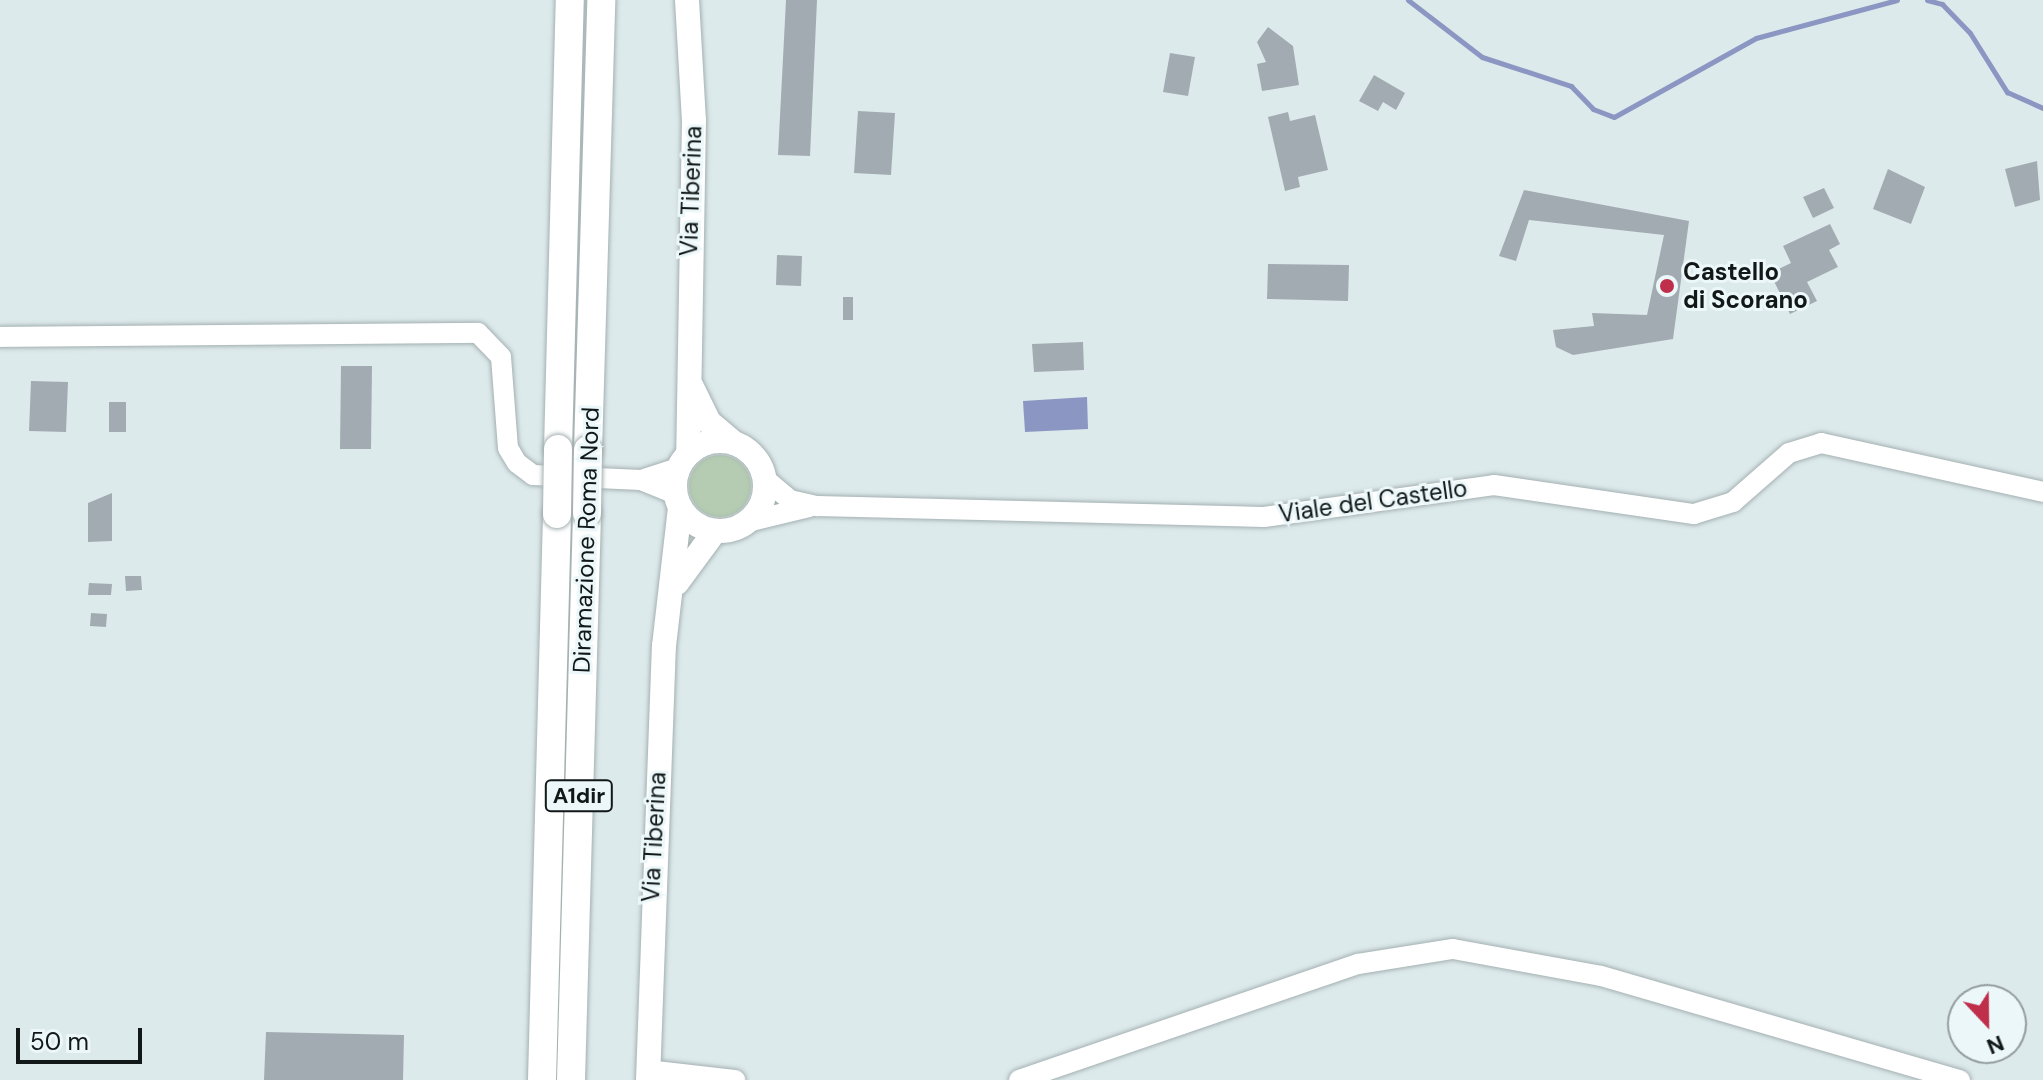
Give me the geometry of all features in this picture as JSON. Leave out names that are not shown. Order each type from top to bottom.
[{"type":"highway","name":"Diramazione Roma Nord","points":[[542,1080],[570,0]]},
{"type":"highway","name":"Diramazione Roma Nord","points":[[571,1080],[601,0]]},
{"type":"main road","name":"Via Tiberina","points":[[683,461],[689,382],[689,7]]},
{"type":"main road","points":[[670,595],[715,531],[747,522],[762,503],[765,479],[754,456],[705,417],[689,382]]},
{"type":"main road","points":[[715,531],[677,500],[683,461],[709,442],[733,442]]},
{"type":"main road","name":"Via Tiberina","points":[[648,1075],[677,500]]},
{"type":"street","points":[[0,337],[478,333],[501,357],[508,448],[517,463],[533,475],[641,480],[677,500]]},
{"type":"street","name":"Viale del Castello","points":[[817,506],[1264,517],[1494,485],[1694,514],[1733,502],[1783,456],[1821,443],[2043,492]]},
{"type":"street","points":[[641,480],[683,461]]},
{"type":"street","points":[[765,479],[790,500],[817,506]]},
{"type":"street","points":[[747,522],[817,506]]},
{"type":"street","points":[[1019,1080],[1358,964],[1453,949],[1601,976],[1960,1080]]},
{"type":"street","points":[[648,1075],[735,1080]]},
{"type":"green space","points":[[720,455],[732,457],[742,464],[749,474],[749,498],[742,508],[732,515],[720,517],[708,515],[698,508],[691,498],[689,486],[691,474],[698,464],[708,457]]},
{"type":"water","points":[[1087,397],[1088,429],[1025,432],[1023,401]]},
{"type":"building","points":[[786,0],[817,0],[810,156],[778,155]]},
{"type":"building","points":[[1268,27],[1293,46],[1299,85],[1262,91],[1257,64],[1266,62],[1257,42]]},
{"type":"building","points":[[1170,53],[1195,57],[1188,96],[1163,92]]},
{"type":"building","points":[[1374,75],[1405,93],[1396,110],[1383,102],[1378,111],[1359,101]]},
{"type":"building","points":[[858,111],[895,113],[891,175],[854,173]]},
{"type":"building","points":[[1288,112],[1290,121],[1315,115],[1328,170],[1298,177],[1300,187],[1285,191],[1268,117]]},
{"type":"building","points":[[2037,161],[2040,200],[2015,207],[2005,169]]},
{"type":"building","points":[[1888,169],[1925,187],[1911,224],[1873,209]]},
{"type":"building","points":[[1824,188],[1834,208],[1813,218],[1803,197]]},
{"type":"building","name":"Castello di Scorano","points":[[1524,190],[1689,221],[1673,339],[1573,355],[1556,347],[1553,330],[1594,326],[1592,313],[1647,315],[1664,235],[1529,220],[1516,261],[1499,256]]},
{"type":"building","points":[[1830,224],[1840,244],[1829,250],[1838,267],[1807,282],[1817,301],[1790,314],[1770,273],[1791,263],[1783,246]]},
{"type":"building","points":[[777,255],[802,256],[801,286],[776,285]]},
{"type":"building","points":[[1268,264],[1349,265],[1348,301],[1267,299]]},
{"type":"building","points":[[843,297],[853,297],[853,320],[843,320]]},
{"type":"building","points":[[1083,342],[1084,370],[1034,372],[1032,344]]},
{"type":"building","points":[[341,366],[372,366],[371,449],[340,449]]},
{"type":"building","points":[[31,381],[68,382],[66,432],[29,431]]},
{"type":"building","points":[[109,402],[126,402],[126,432],[109,432]]},
{"type":"building","points":[[112,493],[112,541],[88,542],[88,503]]},
{"type":"building","points":[[125,576],[141,576],[142,590],[126,591]]},
{"type":"building","points":[[89,583],[112,584],[111,595],[88,595]]},
{"type":"building","points":[[91,613],[107,614],[106,627],[90,626]]},
{"type":"building","points":[[266,1032],[404,1035],[403,1080],[264,1080]]},
{"type":"waterway","points":[[1408,0],[1482,57],[1571,86],[1593,109],[1614,117],[1756,38],[1897,0]]},
{"type":"waterway","points":[[1927,0],[1942,4],[1970,33],[2007,92],[2043,108]]},
{"type":"place","name":"Castello di Scorano","points":[[1667,286]]}]
